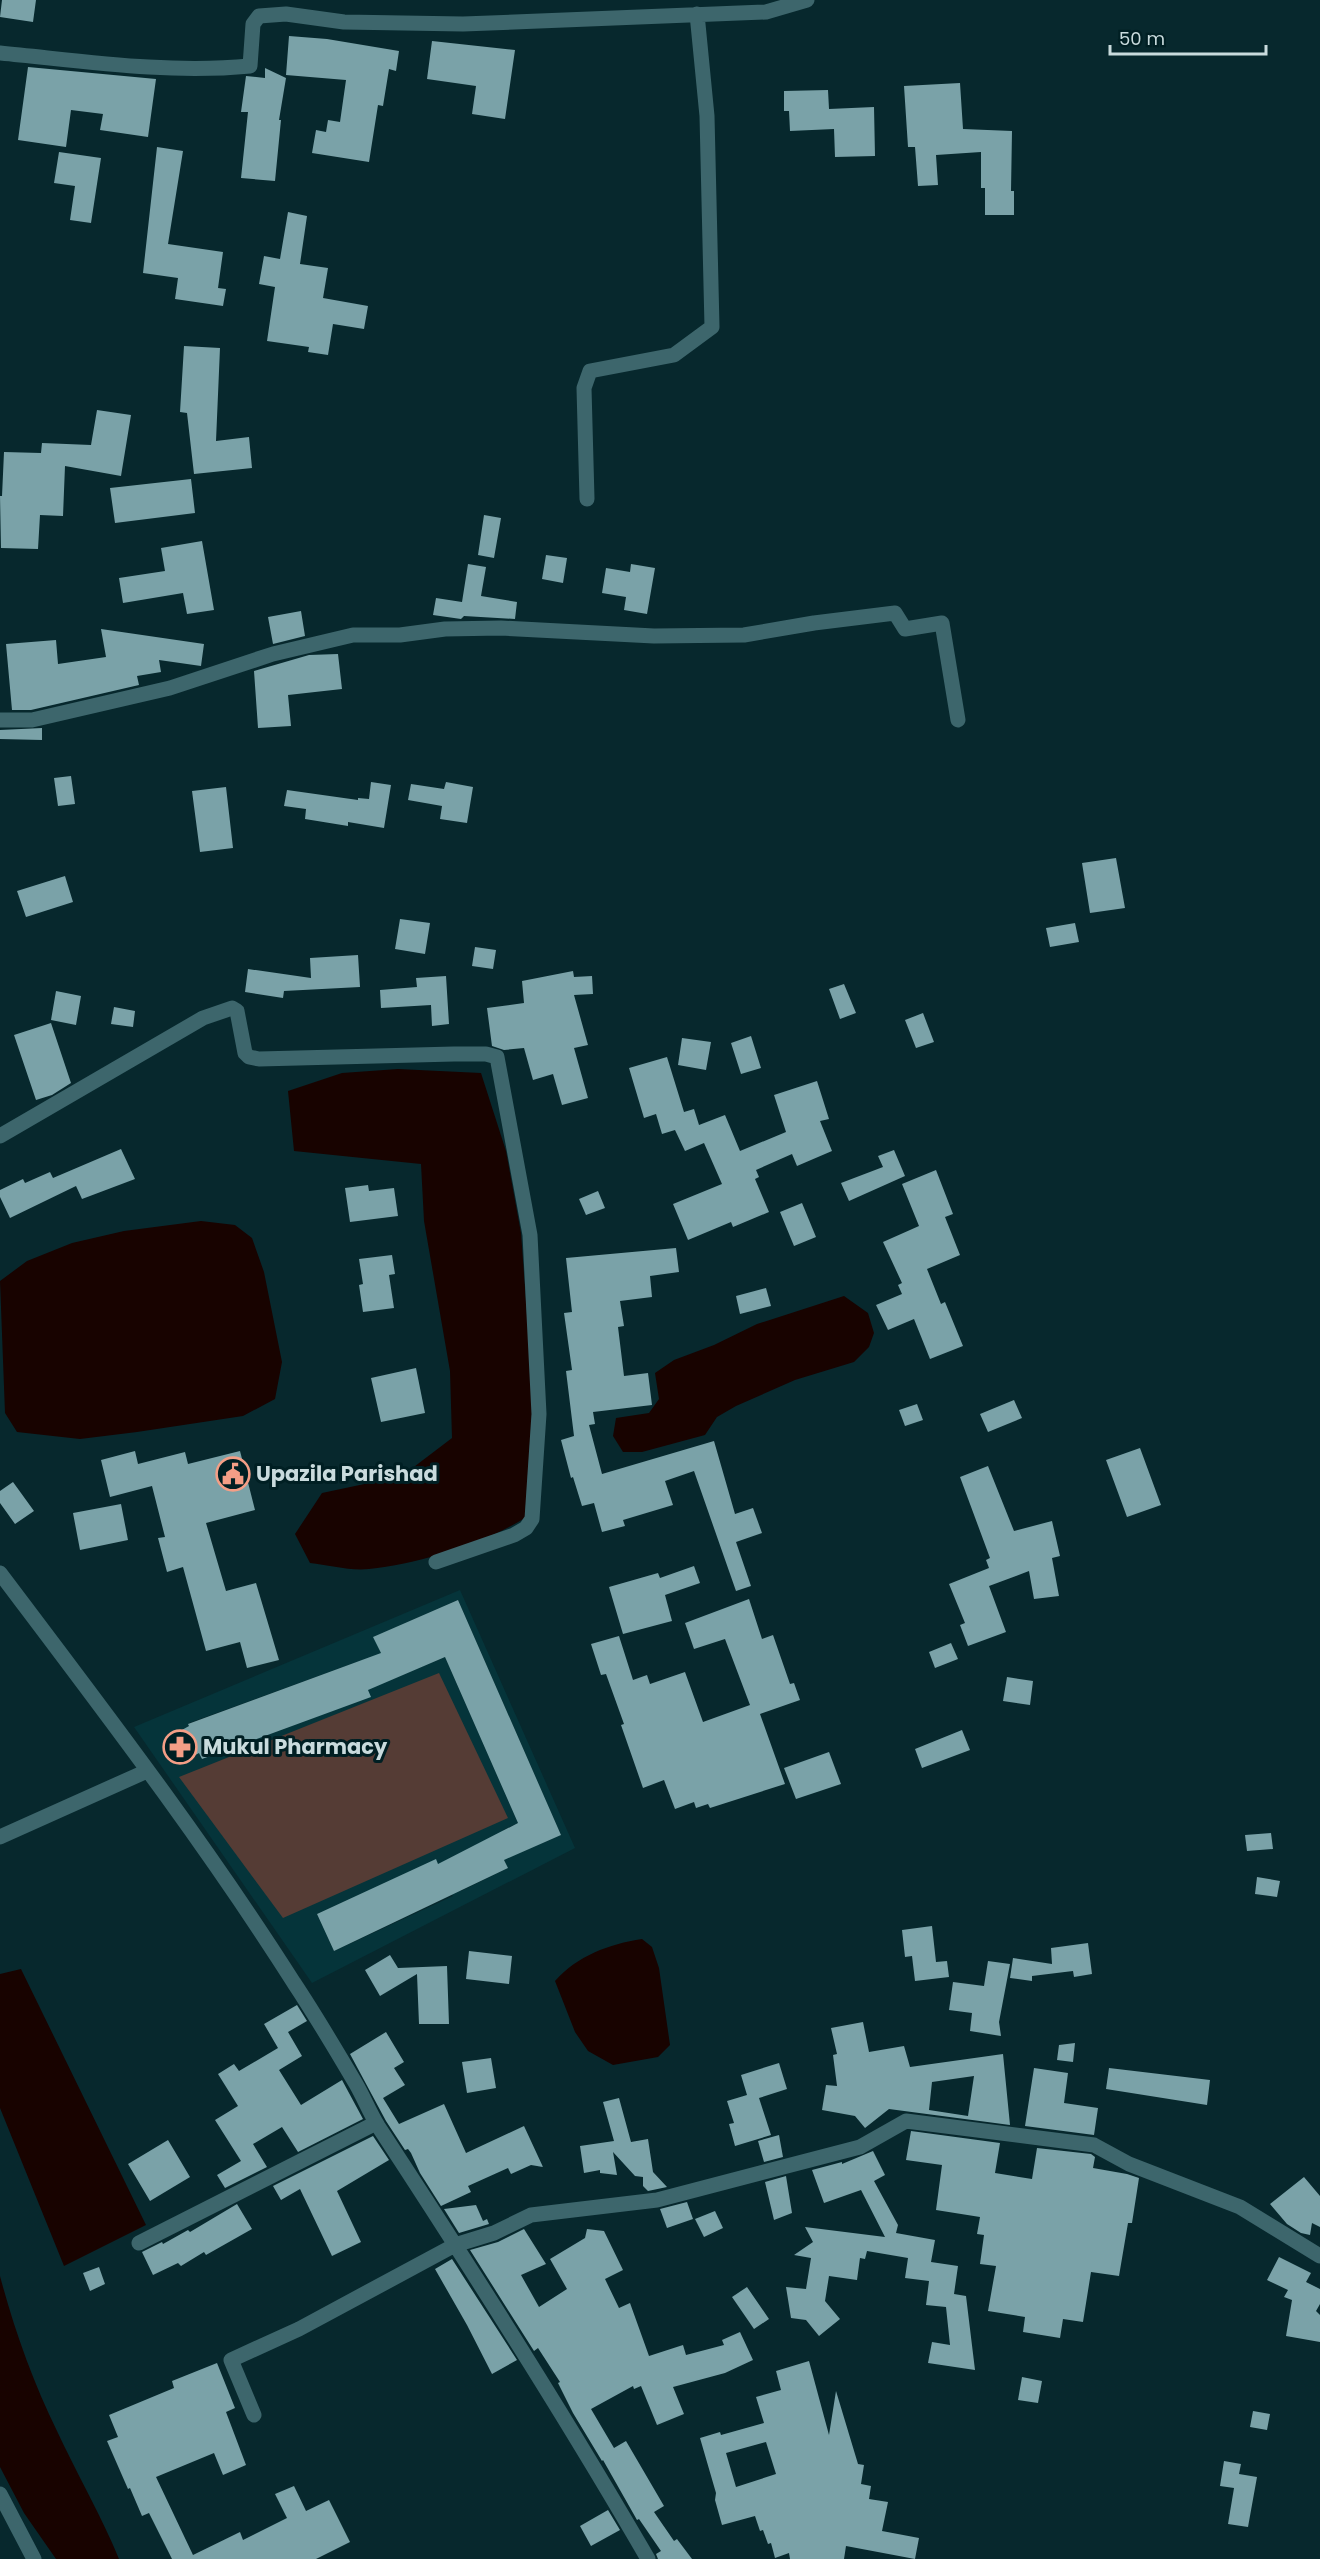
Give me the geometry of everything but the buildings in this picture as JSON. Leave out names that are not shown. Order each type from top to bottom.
[{"type":"street","points":[[0,53],[126,66],[212,69],[250,66],[253,24],[259,16],[286,14],[344,22],[463,24],[766,12],[807,0]]},
{"type":"street","points":[[587,499],[584,388],[590,371],[674,356],[712,327],[708,116],[697,14]]},
{"type":"street","points":[[0,720],[32,720],[170,688],[273,654],[353,635],[400,635],[445,629],[501,628],[654,636],[744,635],[814,623],[896,613],[905,629],[942,623],[958,720]]},
{"type":"street","points":[[0,1136],[203,1018],[232,1008],[237,1011],[245,1053],[249,1057],[259,1059],[453,1054],[486,1054],[496,1057],[530,1235],[539,1414],[532,1519],[526,1528],[514,1535],[436,1562]]},
{"type":"street","points":[[0,1573],[214,1863],[294,1982],[357,2086],[376,2123],[422,2190],[648,2559]]},
{"type":"street","points":[[0,1837],[147,1771]]},
{"type":"street","points":[[254,2415],[231,2360],[299,2329],[455,2245],[494,2233],[531,2214],[657,2200],[860,2147],[906,2121],[1094,2145],[1130,2164],[1240,2207],[1320,2256]]},
{"type":"street","points":[[139,2243],[376,2123]]},
{"type":"street","points":[[0,2494],[34,2559]]},
{"type":"shaded area","points":[[398,1069],[481,1073],[506,1151],[521,1233],[533,1398],[525,1518],[490,1536],[429,1558],[388,1566],[347,1569],[310,1563],[295,1534],[322,1493],[402,1476],[452,1438],[450,1371],[424,1221],[421,1164],[294,1151],[288,1091],[342,1073]]},
{"type":"shaded area","points":[[201,1221],[235,1225],[252,1238],[264,1272],[282,1362],[275,1399],[243,1416],[137,1432],[80,1439],[17,1432],[5,1413],[0,1281],[27,1261],[72,1243],[124,1231]]},
{"type":"shaded area","points":[[844,1296],[868,1313],[874,1333],[869,1347],[854,1362],[795,1380],[736,1406],[717,1417],[705,1435],[642,1452],[623,1452],[613,1436],[616,1418],[649,1413],[659,1399],[655,1373],[674,1360],[714,1345],[757,1324]]},
{"type":"shaded area","points":[[460,1590],[575,1848],[312,1983],[134,1727]],"holes":[[[458,1600],[561,1835],[514,1855],[503,1830],[518,1823],[445,1657],[393,1679],[374,1637]],[[357,1662],[370,1697],[202,1759],[189,1723]],[[493,1837],[508,1868],[461,1891],[446,1860]],[[436,1860],[453,1896],[334,1951],[317,1914]]]},
{"type":"shaded area","points":[[439,1673],[508,1818],[283,1918],[179,1777]]},
{"type":"shaded area","points":[[642,1939],[652,1947],[659,1968],[670,2045],[658,2057],[613,2065],[588,2051],[575,2032],[555,1981],[573,1965],[594,1952]]},
{"type":"shaded area","points":[[21,1969],[146,2225],[64,2266],[0,2108],[0,1974]]},
{"type":"shaded area","points":[[0,2276],[11,2316],[40,2394],[119,2559],[56,2559],[24,2513],[0,2467]]},
{"type":"place","name":"Upazila Parishad","points":[[233,1474]]},
{"type":"place","name":"Mukul Pharmacy","points":[[180,1747]]}]
